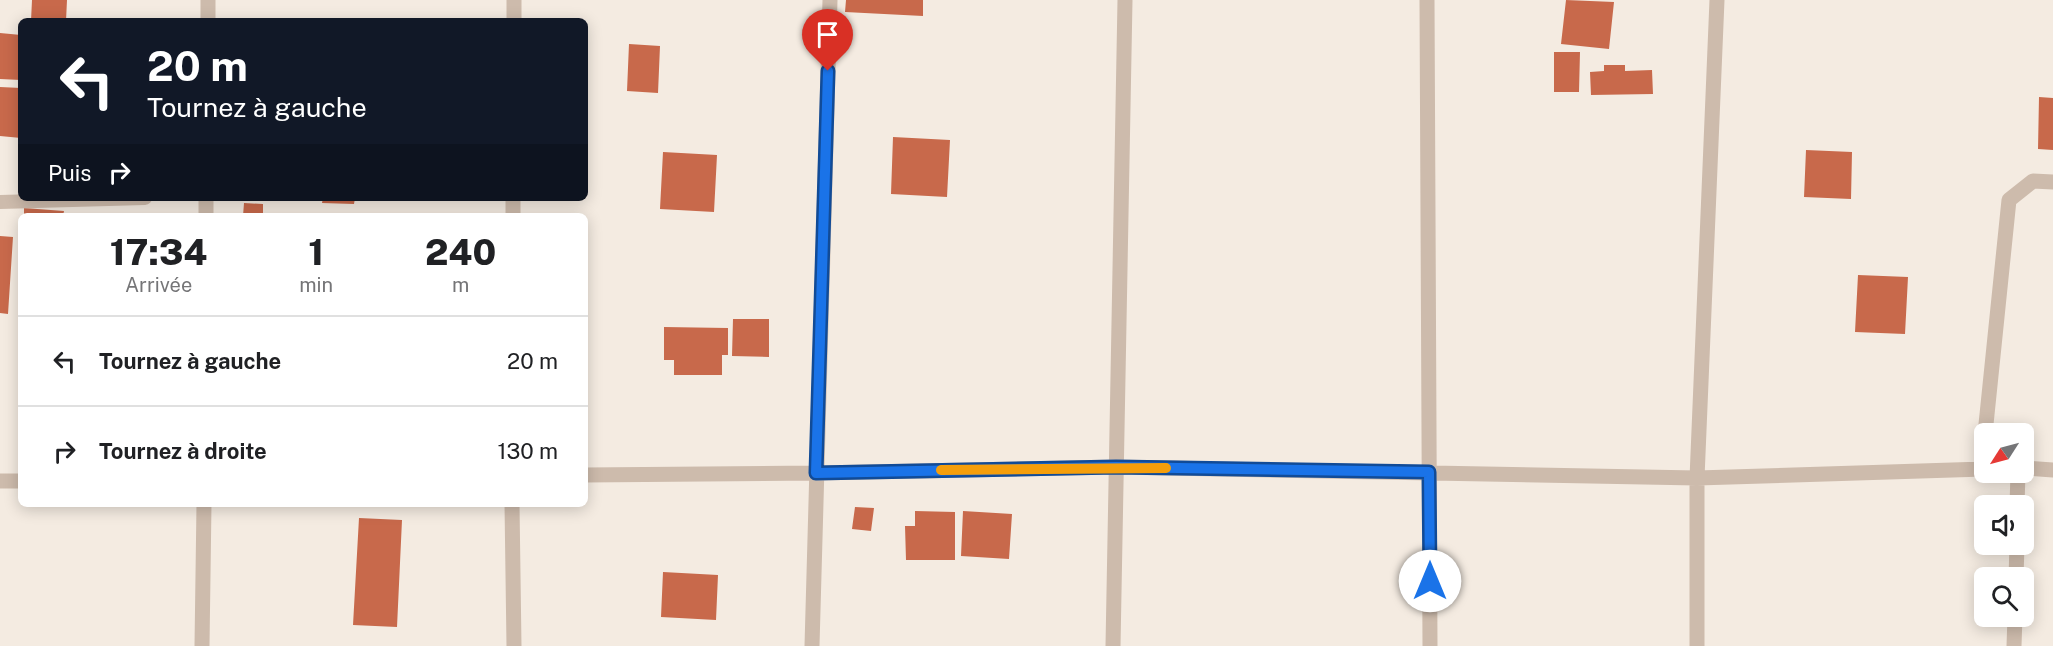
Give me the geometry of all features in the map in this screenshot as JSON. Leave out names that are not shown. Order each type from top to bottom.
[{"type":"street","points":[[208,0],[208,18]]},
{"type":"street","points":[[514,0],[514,18]]},
{"type":"street","points":[[812,646],[830,0]]},
{"type":"street","points":[[1113,646],[1125,0]]},
{"type":"street","points":[[1427,0],[1430,646]]},
{"type":"street","points":[[1697,646],[1696,478],[1717,0]]},
{"type":"street","points":[[1985,423],[2009,200],[2033,181],[2053,182]]},
{"type":"street","points":[[588,475],[1116,467],[1696,478],[1974,469]]},
{"type":"street","points":[[2034,469],[2053,470]]},
{"type":"street","points":[[0,481],[18,481]]},
{"type":"street","points":[[202,646],[204,507]]},
{"type":"street","points":[[512,507],[514,646]]},
{"type":"street","points":[[2014,646],[2015,627]]},
{"type":"lane","points":[[0,202],[36,201]]},
{"type":"building","points":[[32,0],[67,0],[66,18],[31,18]]},
{"type":"building","points":[[846,0],[923,0],[923,16],[845,12]]},
{"type":"building","points":[[1566,0],[1614,2],[1609,49],[1561,44]]},
{"type":"building","points":[[0,33],[18,35],[18,80],[0,79]]},
{"type":"building","points":[[629,44],[660,46],[658,93],[627,91]]},
{"type":"building","points":[[1554,52],[1580,52],[1579,92],[1554,92]]},
{"type":"building","points":[[1604,65],[1625,65],[1625,71],[1652,70],[1653,94],[1591,95],[1590,72],[1604,71]]},
{"type":"building","points":[[0,87],[18,88],[18,138],[0,136]]},
{"type":"building","points":[[2039,97],[2053,98],[2053,150],[2038,149]]},
{"type":"building","points":[[893,137],[950,140],[947,197],[891,194]]},
{"type":"building","points":[[1806,150],[1852,152],[1851,199],[1804,197]]},
{"type":"building","points":[[663,152],[717,155],[714,212],[660,209]]},
{"type":"building","points":[[322,201],[354,201],[354,204],[322,203]]},
{"type":"building","points":[[244,203],[263,204],[263,213],[243,213]]},
{"type":"building","points":[[24,208],[64,211],[64,213],[24,213]]},
{"type":"building","points":[[0,236],[13,237],[8,314],[0,313]]},
{"type":"building","points":[[1858,275],[1908,277],[1905,334],[1855,332]]},
{"type":"building","points":[[733,319],[769,319],[769,357],[732,356]]},
{"type":"building","points":[[664,327],[728,328],[728,355],[722,355],[722,375],[674,375],[674,360],[664,360]]},
{"type":"building","points":[[855,507],[874,508],[871,531],[852,529]]},
{"type":"building","points":[[915,511],[955,512],[955,560],[906,560],[905,526],[915,526]]},
{"type":"building","points":[[963,511],[1012,514],[1009,559],[961,556]]},
{"type":"building","points":[[359,518],[402,520],[397,627],[353,625]]},
{"type":"building","points":[[663,572],[718,575],[716,620],[661,617]]},
{"type":"slow traffic","points":[[941,470],[1166,468]]},
{"type":"route","points":[[828,71],[816,473],[1116,467],[1429,472],[1430,581]]}]
